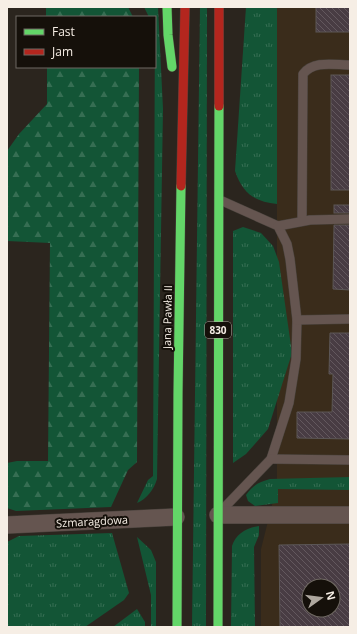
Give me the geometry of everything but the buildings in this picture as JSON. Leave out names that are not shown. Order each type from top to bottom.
[{"type":"main road","points":[[167,7],[172,73]]},
{"type":"main road","name":"Jana Pawła II","points":[[177,627],[176,517],[181,150],[185,7]]},
{"type":"main road","name":"830","points":[[218,627],[219,7]]},
{"type":"main road","points":[[174,89],[181,150]]},
{"type":"street","points":[[218,515],[350,515]]},
{"type":"street","name":"Szmaragdowa","points":[[7,525],[176,517]]},
{"type":"lane","points":[[302,221],[303,74],[308,68],[316,65],[350,65]]},
{"type":"lane","points":[[218,199],[278,226],[310,220],[350,219]]},
{"type":"lane","points":[[218,515],[271,459],[289,403],[296,359],[297,320],[287,244],[278,226]]},
{"type":"lane","points":[[297,320],[350,319]]},
{"type":"lane","points":[[271,459],[350,460]]},
{"type":"shaded area","points":[[277,7],[350,7],[350,627],[261,627],[261,549],[277,485]]},
{"type":"green space","points":[[46,7],[128,7],[132,16],[46,16]]},
{"type":"green space","points":[[144,7],[158,7],[163,109],[157,479],[150,493],[137,503],[148,480],[153,476],[156,16],[148,16]]},
{"type":"green space","points":[[200,7],[207,7],[206,627],[192,627]]},
{"type":"green space","points":[[246,7],[277,7],[277,204],[262,201],[250,195],[238,179],[235,171]]},
{"type":"green space","points":[[47,68],[139,68],[137,462],[128,470],[111,507],[16,511],[7,508],[7,463],[17,461],[48,461],[50,243],[7,241],[7,151],[19,134],[47,104]]},
{"type":"green space","points":[[243,227],[261,233],[273,246],[279,262],[292,353],[268,429],[246,454],[233,463],[233,231]]},
{"type":"green space","points":[[350,477],[350,490],[278,489],[278,503],[255,506],[248,501],[246,495],[256,484],[270,479]]},
{"type":"green space","points":[[259,526],[259,535],[254,547],[255,627],[231,627],[232,546],[236,538],[242,532]]},
{"type":"green space","points":[[112,533],[129,593],[124,600],[85,627],[7,627],[7,542],[19,536]]},
{"type":"green space","points":[[137,537],[151,550],[156,562],[156,627],[151,627],[151,595]]},
{"type":"green space","points":[[137,609],[145,622],[145,627],[113,627]]},
{"type":"traffic: fast","points":[[167,7],[168,35],[172,67]]},
{"type":"traffic: fast","points":[[218,627],[219,106]]},
{"type":"traffic: fast","points":[[177,627],[181,186]]},
{"type":"traffic: jam","points":[[181,186],[185,7]]},
{"type":"traffic: jam","points":[[219,7],[219,106]]}]
